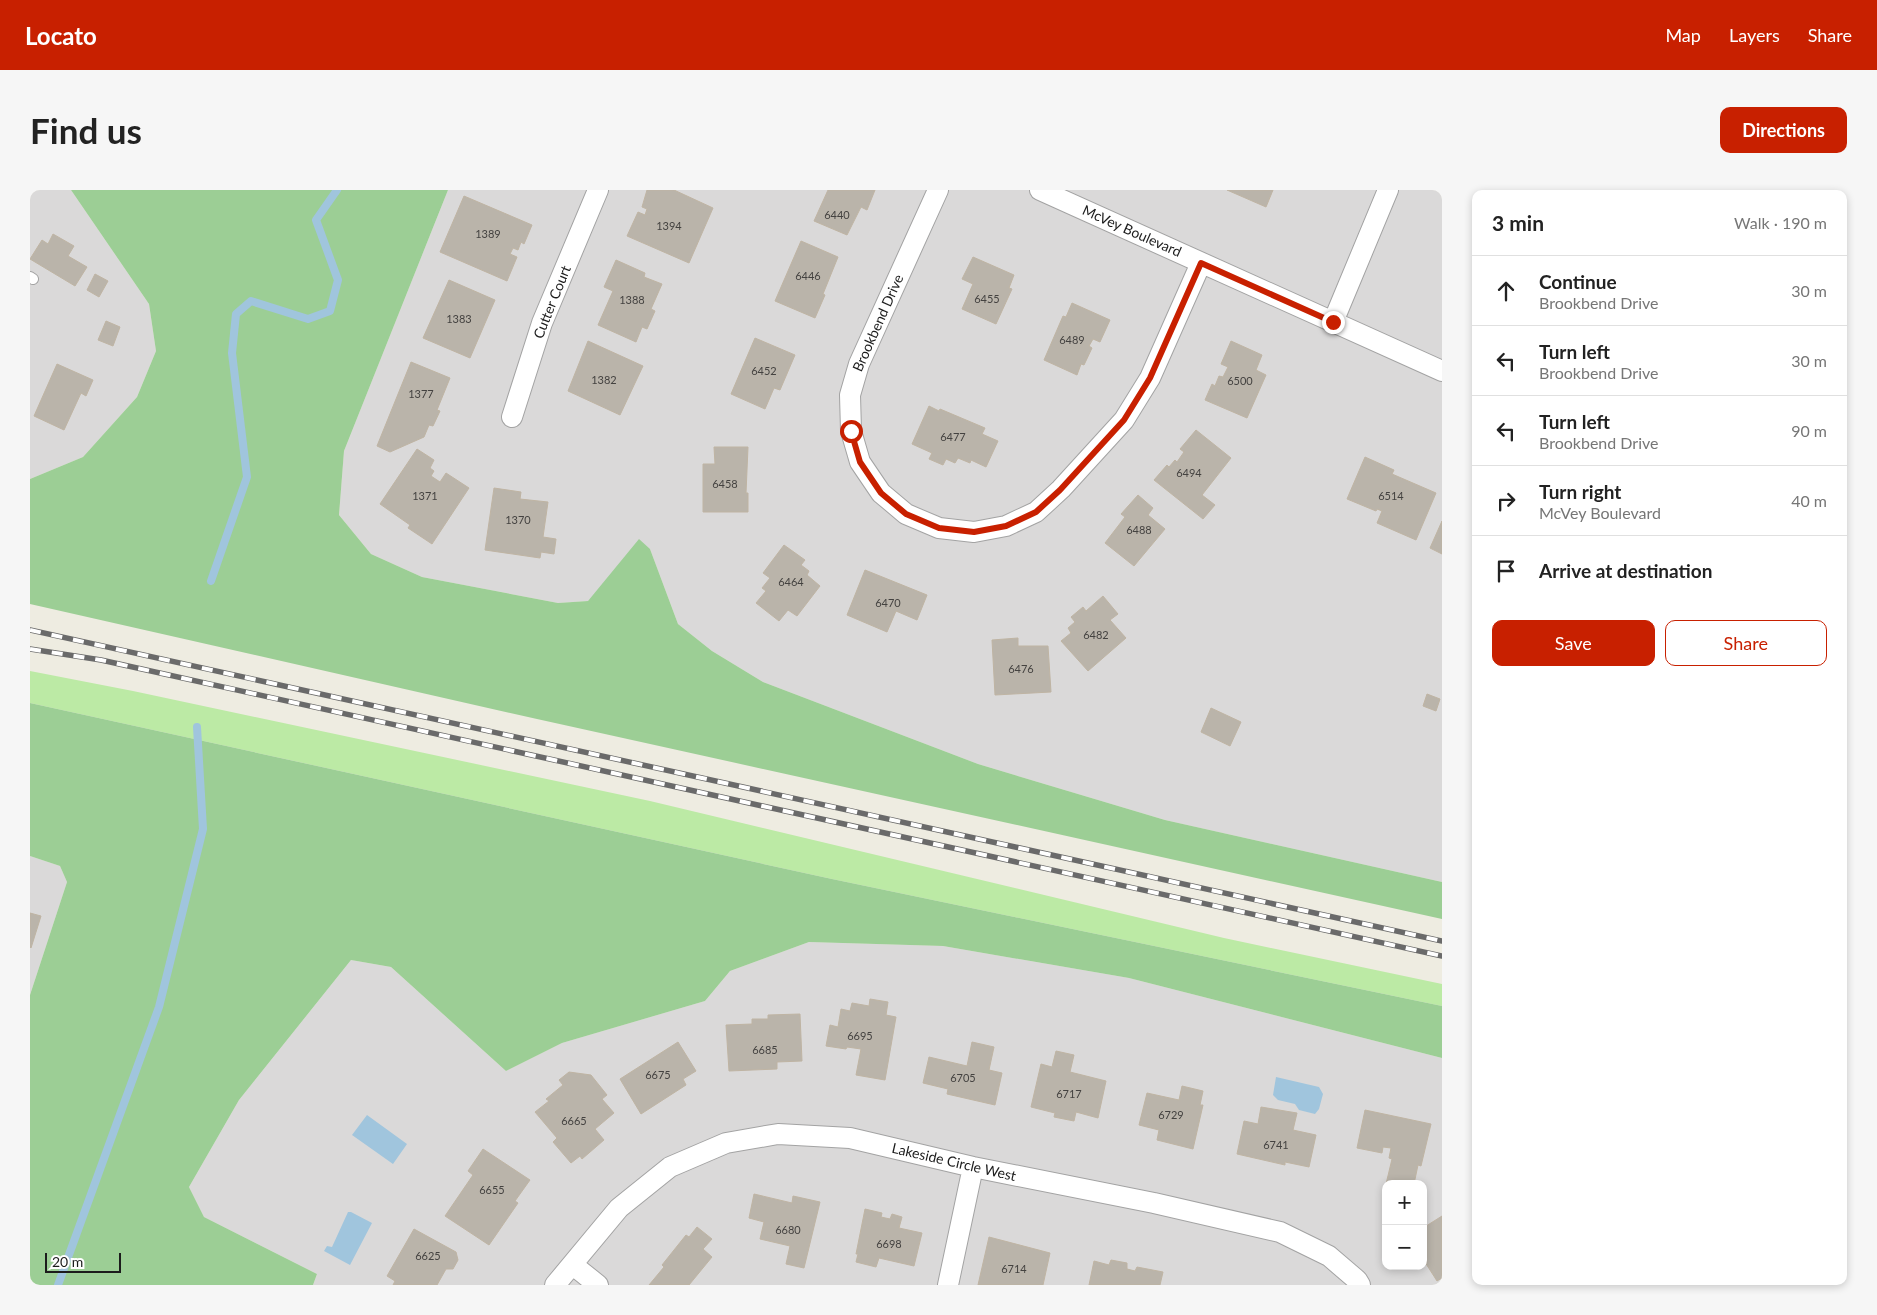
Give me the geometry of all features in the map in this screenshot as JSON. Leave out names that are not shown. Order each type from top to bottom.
[{"type":"street","name":"Cutter Court","points":[[512,417],[542,323],[598,190]]},
{"type":"street","name":"Brookbend Drive","points":[[938,190],[858,364],[850,395],[851,431],[860,462],[881,493],[906,514],[939,528],[974,532],[1006,526],[1036,512],[1060,490],[1124,420],[1150,378],[1201,263]]},
{"type":"street","name":"McVey Boulevard","points":[[1040,190],[1442,372]]},
{"type":"street","points":[[1333,322],[1388,190]]},
{"type":"street","name":"Lakeside Circle West","points":[[555,1285],[619,1208],[670,1167],[726,1143],[778,1134],[850,1138],[973,1167],[1154,1203],[1280,1232],[1330,1256],[1356,1283]]},
{"type":"street","points":[[948,1285],[973,1167]]},
{"type":"street","points":[[573,1265],[598,1285]]},
{"type":"shaded area","points":[[30,190],[71,190],[149,304],[156,351],[137,397],[83,457],[30,479]]},
{"type":"shaded area","points":[[448,190],[1442,190],[1442,882],[1165,820],[978,764],[763,682],[712,651],[678,624],[650,549],[588,601],[558,603],[422,577],[371,554],[339,515],[344,451]]},
{"type":"shaded area","points":[[30,856],[60,866],[67,882],[30,995]]},
{"type":"shaded area","points":[[809,942],[943,946],[1129,978],[1442,1058],[1442,1285],[313,1285],[317,1274],[204,1217],[189,1187],[239,1100],[351,960],[391,967],[506,1071],[562,1043],[705,1001],[730,971]]},
{"type":"green space","points":[[71,190],[448,190],[344,451],[339,515],[371,554],[422,577],[558,603],[588,601],[639,539],[650,549],[678,624],[712,651],[763,682],[978,764],[1165,820],[1442,882],[1442,919],[537,719],[30,604],[30,479],[83,457],[137,397],[156,351],[149,304]]},
{"type":"green space","points":[[30,671],[133,691],[650,801],[1224,938],[1442,984],[1442,1006],[832,879],[30,703]]},
{"type":"green space","points":[[30,703],[832,879],[1442,1006],[1442,1058],[1129,978],[943,946],[809,942],[730,971],[705,1001],[562,1043],[506,1071],[391,967],[351,960],[239,1100],[189,1187],[204,1217],[317,1274],[313,1285],[30,1285],[30,995],[67,882],[60,866],[30,856]]},
{"type":"water","points":[[1276,1077],[1319,1087],[1323,1094],[1319,1109],[1315,1114],[1299,1110],[1295,1104],[1278,1100],[1273,1095]]},
{"type":"water","points":[[367,1115],[407,1144],[393,1164],[352,1135]]},
{"type":"water","points":[[348,1212],[372,1223],[350,1265],[324,1251],[327,1246],[332,1247]]},
{"type":"building","points":[[647,190],[674,190],[713,208],[689,263],[627,236],[638,212],[645,215],[647,209],[642,207]]},
{"type":"building","points":[[828,190],[875,190],[867,210],[861,207],[847,235],[814,221]]},
{"type":"building","points":[[1227,190],[1273,190],[1266,207]]},
{"type":"building","points":[[464,196],[532,225],[524,244],[521,242],[518,250],[513,248],[510,254],[517,257],[507,281],[440,252]]},
{"type":"building","points":[[53,234],[74,246],[68,256],[87,267],[75,286],[30,259],[42,240],[48,244]]},
{"type":"building","points":[[801,241],[838,257],[815,318],[775,301]]},
{"type":"building","points":[[973,257],[1014,275],[1009,288],[1012,289],[996,324],[962,309],[973,284],[962,279]]},
{"type":"building","points":[[616,260],[645,273],[644,277],[662,284],[651,309],[655,311],[647,329],[642,327],[636,342],[598,325],[613,291],[604,287]]},
{"type":"building","points":[[95,274],[108,281],[99,297],[87,290]]},
{"type":"building","points":[[449,280],[495,300],[470,358],[423,338]]},
{"type":"building","points":[[1072,303],[1110,320],[1100,342],[1093,339],[1089,346],[1092,348],[1084,365],[1081,364],[1077,375],[1044,360],[1063,316],[1066,317]]},
{"type":"building","points":[[106,321],[120,327],[113,346],[98,340]]},
{"type":"building","points":[[755,338],[795,355],[780,390],[774,388],[765,409],[731,394]]},
{"type":"building","points":[[588,341],[643,366],[620,415],[568,391]]},
{"type":"building","points":[[1231,341],[1262,355],[1256,370],[1266,375],[1247,418],[1205,400],[1212,384],[1215,386],[1219,376],[1223,377],[1228,367],[1221,364]]},
{"type":"building","points":[[411,362],[450,378],[437,410],[440,411],[433,426],[429,425],[424,437],[390,452],[377,446]]},
{"type":"building","points":[[57,364],[93,380],[86,396],[81,393],[64,430],[34,416]]},
{"type":"building","points":[[929,406],[985,428],[982,434],[998,441],[986,467],[971,460],[970,463],[958,458],[955,463],[946,459],[943,465],[929,459],[932,453],[912,444]]},
{"type":"building","points":[[1196,430],[1231,458],[1202,495],[1215,505],[1203,519],[1154,480],[1167,465],[1169,467],[1175,460],[1177,462],[1184,452],[1180,449]]},
{"type":"building","points":[[714,447],[748,447],[746,493],[748,493],[748,512],[703,512],[703,464],[715,464]]},
{"type":"building","points":[[417,449],[434,460],[430,468],[434,471],[431,476],[440,482],[446,473],[469,488],[432,544],[408,528],[410,525],[380,504]]},
{"type":"building","points":[[1365,457],[1394,470],[1392,474],[1436,493],[1416,540],[1377,523],[1382,511],[1377,509],[1376,511],[1347,499]]},
{"type":"building","points":[[494,488],[521,492],[520,499],[548,502],[543,537],[556,539],[554,554],[541,552],[540,558],[485,550]]},
{"type":"building","points":[[1138,495],[1153,508],[1148,515],[1165,529],[1134,566],[1105,543],[1125,517],[1121,514]]},
{"type":"building","points":[[1442,521],[1442,554],[1430,548]]},
{"type":"building","points":[[784,545],[805,560],[801,565],[809,571],[807,575],[820,586],[797,616],[788,610],[779,621],[756,603],[766,591],[762,588],[770,578],[763,573]]},
{"type":"building","points":[[865,570],[927,595],[917,620],[896,611],[887,632],[847,615]]},
{"type":"building","points":[[1103,596],[1118,614],[1110,620],[1126,638],[1088,671],[1061,641],[1071,633],[1068,628],[1075,622],[1071,617],[1083,607],[1086,611]]},
{"type":"building","points":[[1018,638],[1018,646],[1048,646],[1051,692],[995,695],[992,640]]},
{"type":"building","points":[[1427,694],[1440,699],[1436,711],[1423,706]]},
{"type":"building","points":[[1211,708],[1241,722],[1230,746],[1201,732]]},
{"type":"building","points":[[30,913],[41,916],[31,948],[30,947]]},
{"type":"building","points":[[870,999],[888,1002],[886,1015],[896,1017],[885,1080],[856,1075],[861,1049],[826,1046],[830,1025],[838,1027],[841,1009],[850,1011],[852,1003],[869,1006]]},
{"type":"building","points":[[800,1014],[802,1061],[777,1062],[777,1069],[729,1071],[726,1025],[752,1024],[752,1019],[768,1019],[768,1015]]},
{"type":"building","points":[[678,1042],[696,1071],[683,1079],[686,1085],[641,1114],[620,1079]]},
{"type":"building","points":[[972,1042],[994,1047],[989,1070],[1002,1073],[995,1105],[947,1094],[948,1089],[923,1083],[929,1057],[967,1066]]},
{"type":"building","points":[[1056,1051],[1074,1055],[1070,1072],[1106,1081],[1098,1118],[1076,1112],[1074,1121],[1054,1117],[1055,1113],[1031,1107],[1041,1064],[1052,1067]]},
{"type":"building","points":[[569,1072],[591,1075],[607,1095],[602,1099],[614,1113],[595,1129],[604,1140],[582,1159],[580,1156],[571,1163],[553,1142],[557,1138],[535,1112],[549,1101],[546,1099],[563,1085],[559,1080]]},
{"type":"building","points":[[1182,1086],[1203,1091],[1200,1105],[1203,1105],[1193,1149],[1157,1140],[1159,1130],[1139,1125],[1147,1093],[1179,1100]]},
{"type":"building","points":[[1261,1107],[1297,1113],[1293,1130],[1316,1135],[1309,1167],[1285,1162],[1285,1165],[1237,1154],[1244,1121],[1258,1124]]},
{"type":"building","points":[[1365,1110],[1431,1124],[1421,1166],[1418,1165],[1415,1180],[1387,1180],[1392,1159],[1389,1158],[1391,1148],[1383,1147],[1382,1153],[1357,1148]]},
{"type":"building","points":[[483,1149],[530,1180],[515,1201],[518,1203],[489,1245],[445,1216],[473,1175],[468,1171]]},
{"type":"building","points":[[754,1194],[792,1203],[793,1196],[820,1202],[804,1268],[786,1264],[790,1246],[760,1239],[764,1222],[749,1218]]},
{"type":"building","points":[[865,1209],[882,1213],[881,1217],[890,1219],[892,1214],[902,1217],[899,1228],[922,1233],[914,1266],[879,1258],[876,1267],[856,1262]]},
{"type":"building","points":[[1442,1216],[1442,1278],[1437,1281],[1427,1265],[1427,1225]]},
{"type":"building","points":[[697,1227],[712,1239],[703,1249],[712,1257],[689,1285],[649,1285],[686,1235],[689,1237]]},
{"type":"building","points":[[414,1229],[456,1252],[458,1260],[453,1269],[446,1269],[437,1285],[393,1285],[395,1281],[387,1276]]},
{"type":"building","points":[[989,1237],[1050,1253],[1043,1285],[978,1285]]},
{"type":"building","points":[[1111,1260],[1127,1263],[1127,1269],[1135,1271],[1137,1267],[1163,1272],[1160,1285],[1089,1285],[1094,1261],[1109,1265]]},
{"type":"waterway","points":[[211,581],[247,477],[232,353],[236,314],[251,301],[308,319],[330,311],[338,280],[316,220],[337,190]]},
{"type":"waterway","points":[[58,1285],[159,1007],[203,829],[197,727]]},
{"type":"railway","points":[[30,630],[1442,941]]},
{"type":"railway","points":[[30,649],[101,660],[1442,956]]},
{"type":"route","points":[[851,431],[860,462],[881,493],[906,514],[939,528],[974,532],[1006,526],[1036,512],[1060,490],[1124,420],[1150,378],[1201,263],[1333,322]]}]
